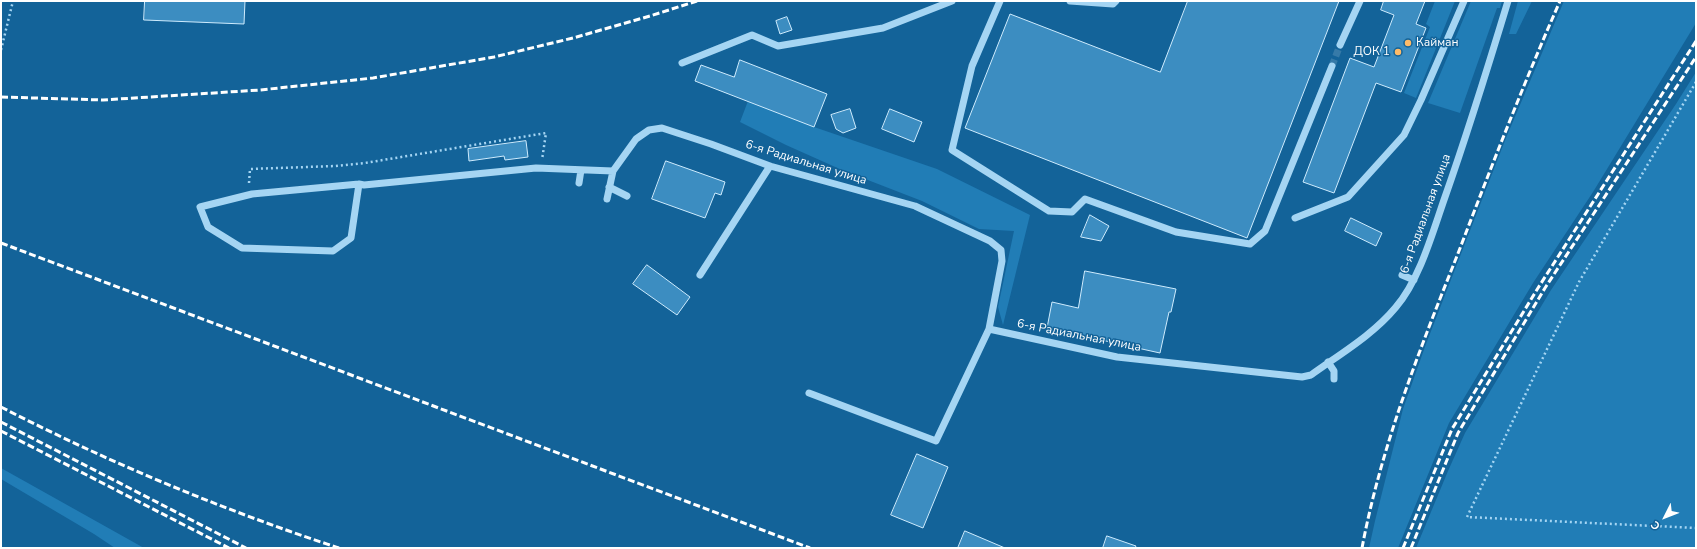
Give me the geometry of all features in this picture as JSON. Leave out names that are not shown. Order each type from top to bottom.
[{"type":"street","points":[[682,63],[752,35],[778,46],[883,28],[952,1]]},
{"type":"street","points":[[1000,1],[972,66],[952,150],[1049,211],[1072,212],[1085,199],[1176,232],[1250,244],[1264,231],[1332,66]]},
{"type":"street","points":[[1070,1],[1113,4],[1116,1]]},
{"type":"street","points":[[1340,45],[1360,1]]},
{"type":"street","points":[[1295,218],[1348,197],[1404,136],[1422,100],[1464,1]]},
{"type":"street","name":"6-я Радиальная улица","points":[[612,171],[636,139],[649,130],[662,128],[770,166],[915,206],[990,241],[1001,250],[1002,261],[989,329],[1117,357],[1302,377],[1311,375],[1371,331],[1397,307],[1414,280],[1478,102],[1508,1]]},
{"type":"street","points":[[700,276],[770,166]]},
{"type":"street","points":[[359,184],[351,238],[334,251],[242,248],[208,227],[200,207],[252,194],[359,184],[541,168],[612,171],[607,199]]},
{"type":"street","points":[[579,183],[581,170]]},
{"type":"street","points":[[609,187],[627,196]]},
{"type":"street","points":[[1402,275],[1414,280]]},
{"type":"street","points":[[809,393],[936,441],[989,329]]},
{"type":"street","points":[[1328,362],[1334,371],[1334,379]]},
{"type":"path","points":[[1,50],[13,1]]},
{"type":"path","points":[[1696,82],[1579,282],[1467,517],[1696,528]]},
{"type":"path","points":[[249,183],[250,169],[335,166],[365,163],[546,133],[541,168]]},
{"type":"shaded area","points":[[1435,1],[1455,1],[1416,98],[1404,93],[1430,27],[1426,24]]},
{"type":"shaded area","points":[[1471,1],[1502,1],[1500,8],[1497,8],[1460,113],[1428,103]]},
{"type":"shaded area","points":[[1518,1],[1532,1],[1516,34],[1509,34]]},
{"type":"shaded area","points":[[1564,1],[1696,1],[1696,23],[1593,192],[1533,283],[1449,423],[1398,548],[1369,548],[1403,409],[1426,344],[1506,138]]},
{"type":"shaded area","points":[[1696,72],[1696,548],[1416,548],[1465,433],[1551,290]]},
{"type":"shaded area","points":[[748,101],[814,127],[937,169],[1030,215],[1003,325],[998,307],[1014,231],[979,229],[922,201],[842,170],[786,145],[740,122]]},
{"type":"shaded area","points":[[1,468],[144,548],[115,548],[1,479]]},
{"type":"building","points":[[145,1],[245,1],[244,24],[144,20]]},
{"type":"building","points":[[1188,1],[1339,1],[1247,238],[965,128],[1010,14],[1160,72]]},
{"type":"building","points":[[1384,1],[1425,1],[1416,24],[1426,28],[1401,92],[1376,83],[1334,193],[1303,182],[1350,58],[1374,67],[1394,15],[1381,10]]},
{"type":"building","points":[[787,17],[792,30],[780,34],[776,21]]},
{"type":"building","points":[[740,60],[827,94],[814,127],[695,81],[701,65],[734,77]]},
{"type":"building","points":[[850,109],[856,128],[843,133],[836,129],[831,115]]},
{"type":"building","points":[[890,109],[922,122],[914,142],[882,129]]},
{"type":"building","points":[[526,141],[528,157],[505,160],[504,156],[469,161],[468,149]]},
{"type":"building","points":[[666,161],[725,182],[721,195],[715,193],[705,218],[652,199]]},
{"type":"building","points":[[1090,215],[1109,226],[1101,241],[1081,237]]},
{"type":"building","points":[[1351,218],[1382,233],[1376,246],[1345,231]]},
{"type":"building","points":[[647,265],[690,297],[677,315],[633,284]]},
{"type":"building","points":[[1085,271],[1176,289],[1171,312],[1169,312],[1160,353],[1047,328],[1052,302],[1078,308]]},
{"type":"building","points":[[917,454],[948,467],[923,528],[891,515]]},
{"type":"building","points":[[965,531],[1005,548],[958,548]]},
{"type":"building","points":[[1107,536],[1136,546],[1135,548],[1103,548]]},
{"type":"tunnel","points":[[1332,66],[1340,45]]},
{"type":"railway","points":[[1,97],[103,100],[260,90],[373,78],[494,57],[573,38],[697,1]]},
{"type":"railway","points":[[1362,548],[1370,510],[1390,436],[1415,364],[1507,128],[1560,1]]},
{"type":"railway","points":[[1403,548],[1452,429],[1538,288],[1696,41]]},
{"type":"railway","points":[[1411,548],[1458,433],[1545,288],[1696,57]]},
{"type":"railway","points":[[1,243],[810,548]]},
{"type":"railway","points":[[1,407],[42,428],[167,484],[253,518],[339,548]]},
{"type":"railway","points":[[1,422],[246,548]]},
{"type":"railway","points":[[1,431],[229,548]]},
{"type":"place","name":"Кайман","points":[[1408,43]]},
{"type":"place","name":"ДОК 1","points":[[1398,52]]}]
